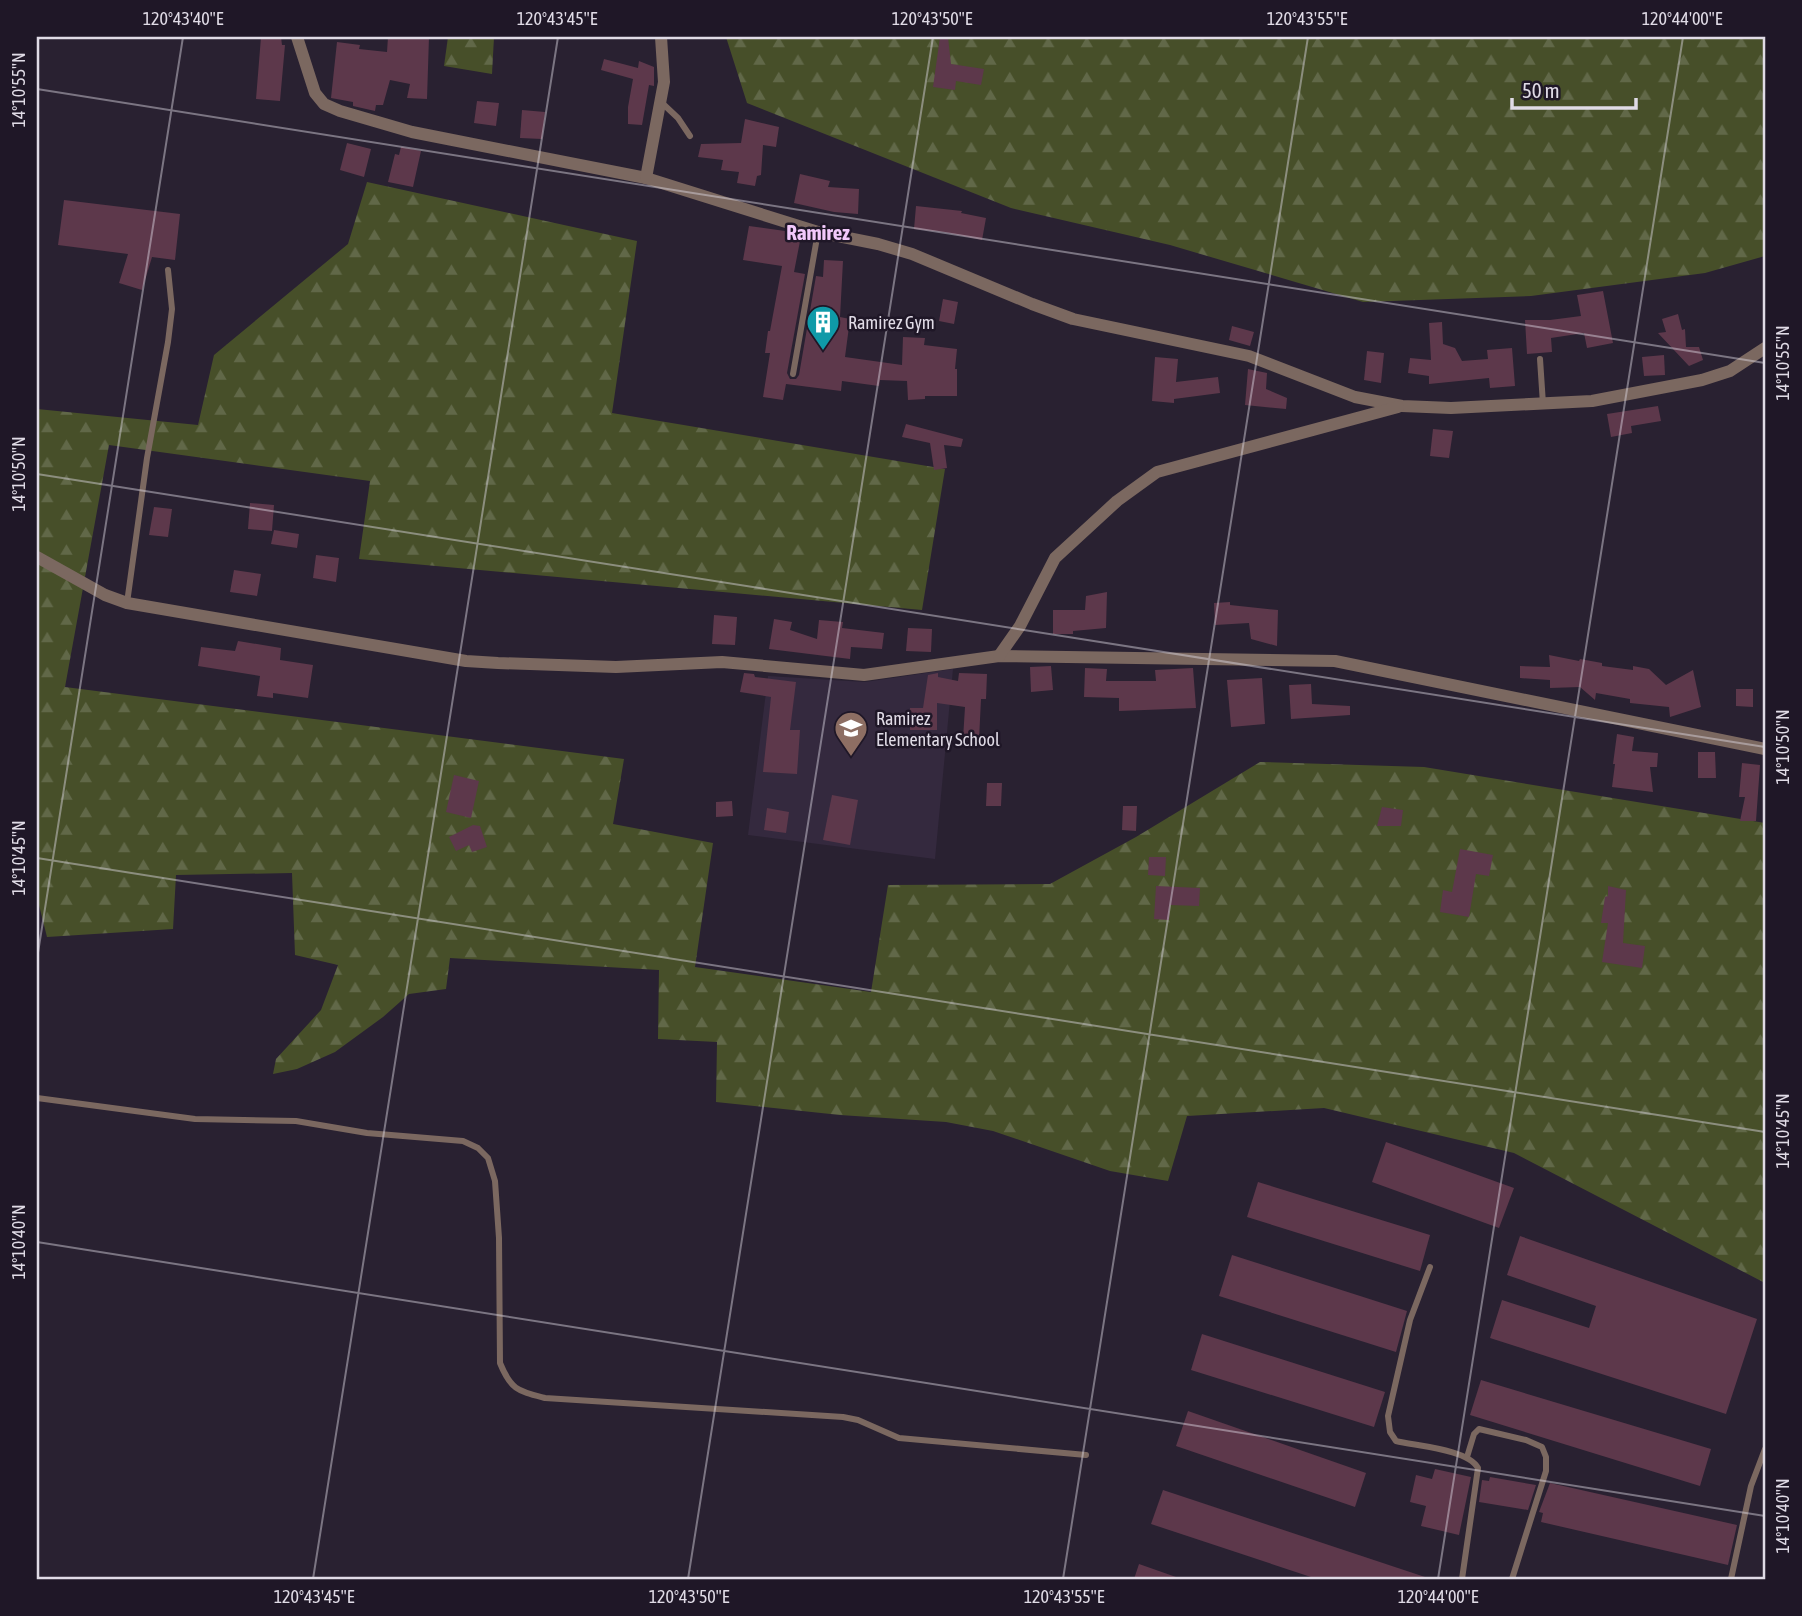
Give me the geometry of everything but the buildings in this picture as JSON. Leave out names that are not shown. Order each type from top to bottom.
[{"type":"street","points":[[297,37],[315,93],[324,104],[340,111],[412,132],[646,178],[818,232],[912,254],[1073,319],[1249,356],[1355,397],[1402,407],[1451,408],[1592,401],[1702,380],[1730,371],[1765,348]]},
{"type":"street","points":[[646,178],[665,75],[661,37]]},
{"type":"street","points":[[999,656],[1020,626],[1055,558],[1117,500],[1157,472],[1402,407]]},
{"type":"street","points":[[37,557],[105,595],[127,603],[466,661],[616,667],[722,662],[864,675],[999,656],[1335,662],[1765,749]]},
{"type":"lane","points":[[659,100],[678,118],[690,136]]},
{"type":"lane","points":[[793,374],[818,232]]},
{"type":"lane","points":[[127,603],[147,458],[168,342],[172,309],[168,270]]},
{"type":"lane","points":[[1540,359],[1543,404]]},
{"type":"lane","points":[[37,1098],[195,1119],[296,1121],[367,1133],[463,1141],[478,1148],[488,1158],[495,1181],[499,1238],[500,1363],[507,1381],[519,1392],[545,1398],[843,1417],[858,1420],[899,1438],[1086,1455]]},
{"type":"lane","points":[[1430,1267],[1410,1320],[1388,1416],[1390,1432],[1395,1441],[1468,1457],[1478,1468],[1462,1579]]},
{"type":"lane","points":[[1468,1457],[1474,1434],[1479,1429],[1526,1440],[1542,1447],[1546,1457],[1546,1471],[1512,1579]]},
{"type":"lane","points":[[1731,1579],[1751,1486],[1765,1449]]},
{"type":"shaded area","name":"Ramirez Elementary School","points":[[953,669],[935,859],[748,835],[768,676],[865,682]]},
{"type":"green space","points":[[448,37],[494,37],[492,74],[444,66]]},
{"type":"green space","points":[[726,37],[1765,37],[1765,256],[1705,273],[1531,296],[1363,302],[1170,245],[1011,208],[747,103]]},
{"type":"green space","points":[[367,182],[637,241],[612,413],[945,469],[922,610],[359,559],[370,481],[109,445],[65,687],[624,759],[613,824],[713,843],[695,967],[871,992],[888,885],[1050,884],[1136,837],[1260,762],[1424,767],[1765,823],[1765,1283],[1514,1153],[1324,1108],[1187,1116],[1168,1181],[1110,1171],[993,1131],[946,1122],[840,1115],[716,1102],[717,1042],[658,1039],[659,970],[450,958],[446,989],[409,994],[335,1052],[297,1069],[273,1074],[276,1059],[321,1010],[338,965],[295,955],[292,873],[176,875],[173,929],[47,937],[37,897],[37,409],[198,425],[214,355],[348,244]]},
{"type":"place","name":"Ramirez Gym","points":[[823,352]]},
{"type":"place","name":"Ramirez Elementary School","points":[[851,758]]},
{"type":"district","name":"Ramirez","points":[[818,232]]}]
